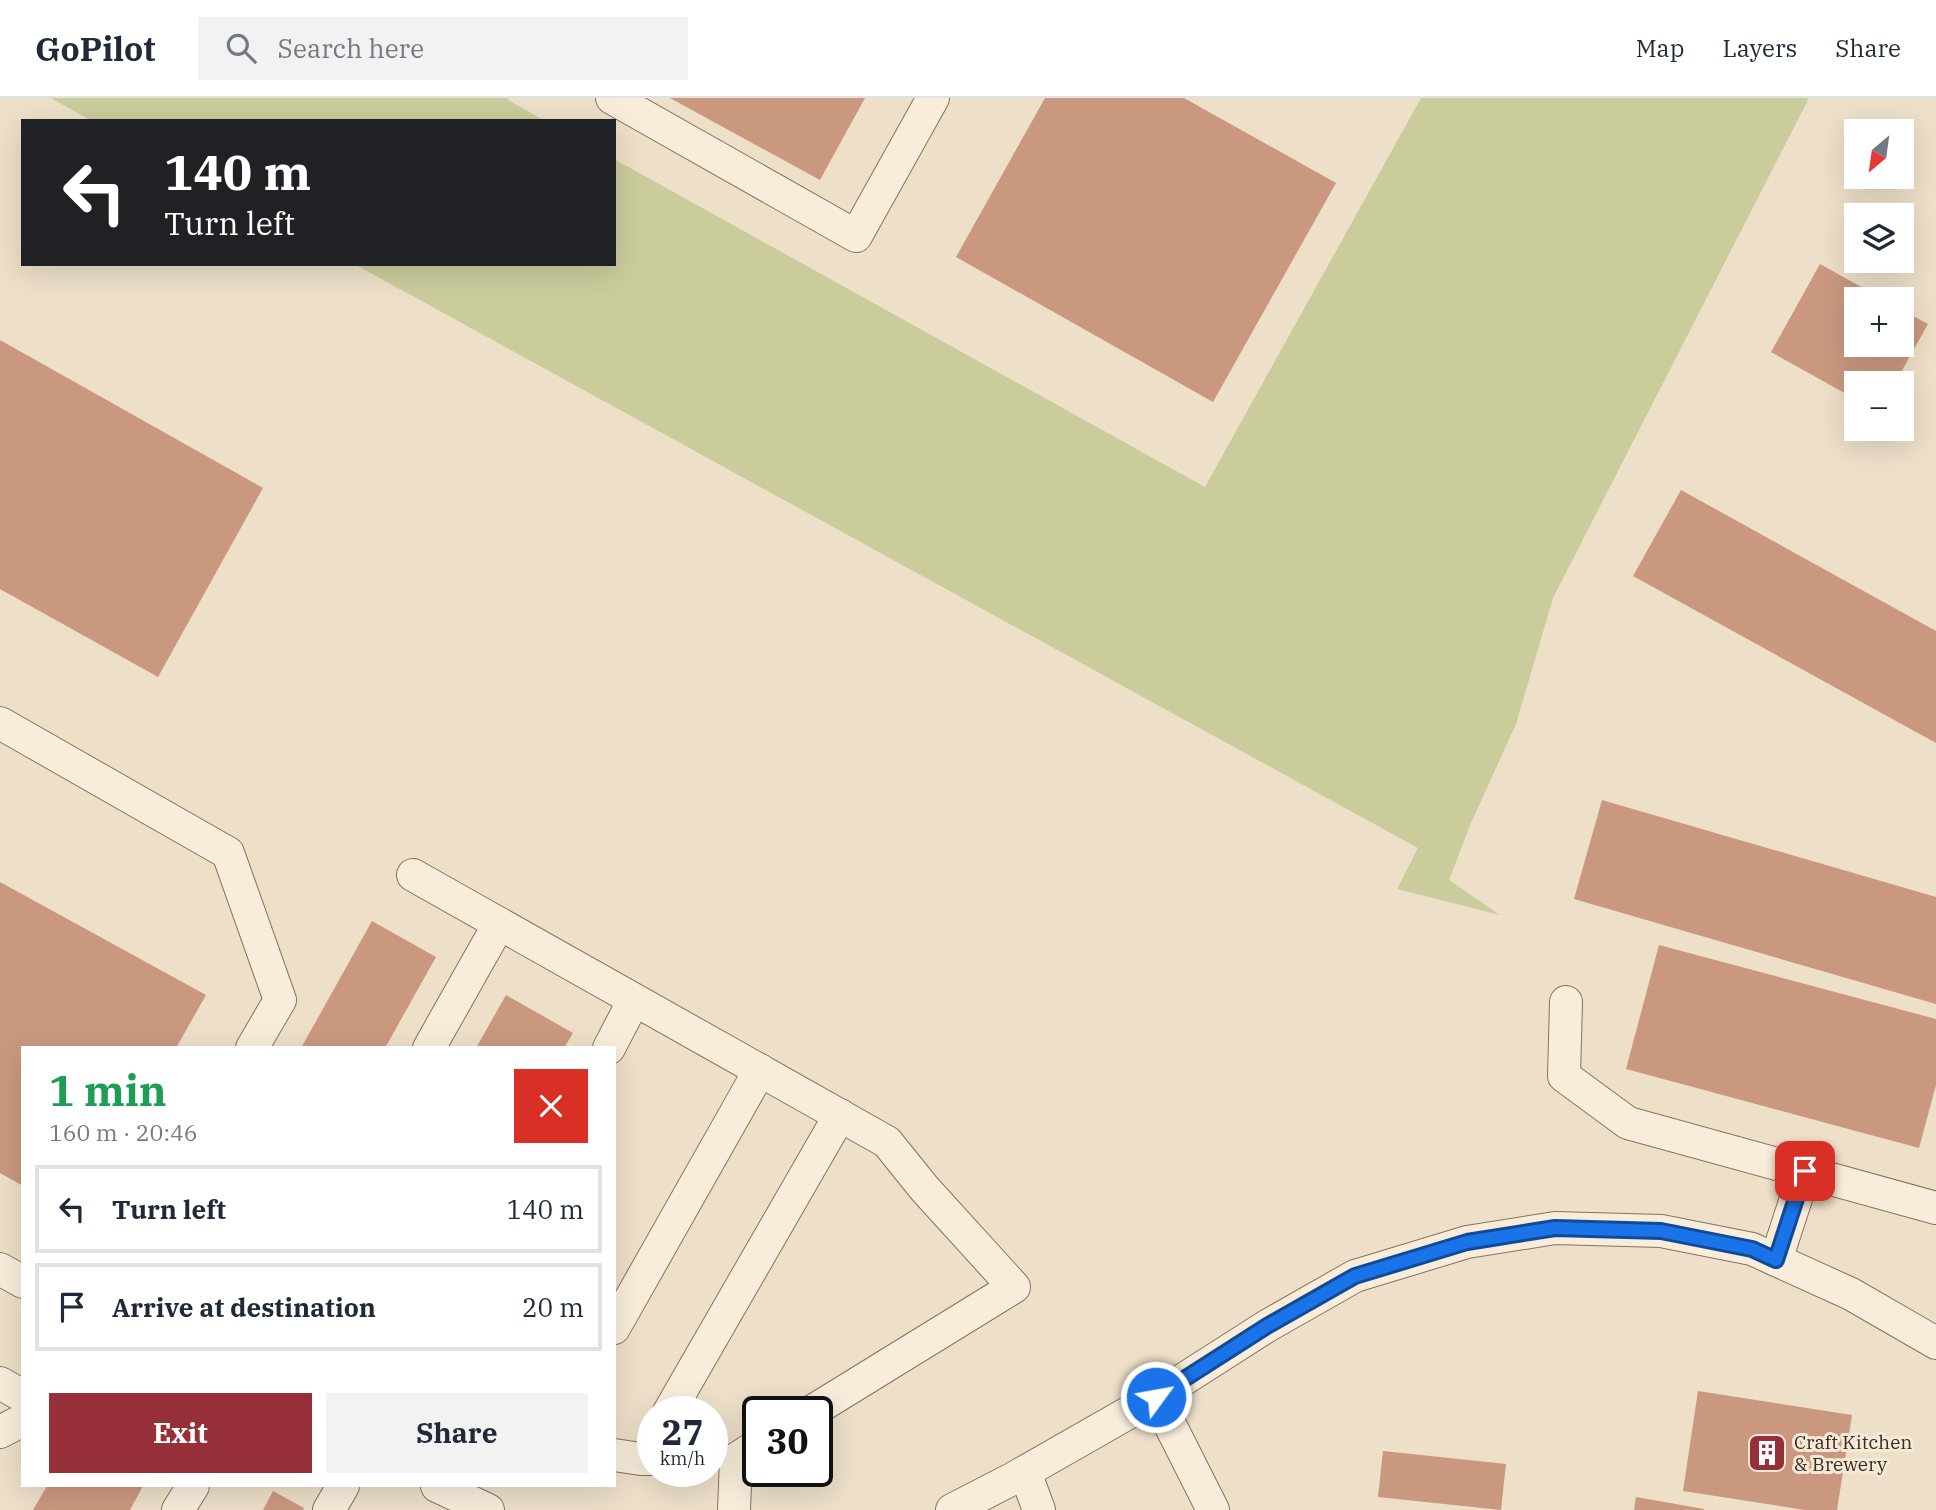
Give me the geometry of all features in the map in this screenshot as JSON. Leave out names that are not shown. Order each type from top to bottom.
[{"type":"street","points":[[612,98],[856,236],[933,98]]},
{"type":"street","points":[[0,723],[228,853],[280,1000],[253,1046]]},
{"type":"street","points":[[412,875],[887,1142],[924,1188],[1014,1287],[833,1398]]},
{"type":"street","points":[[430,1046],[499,924]]},
{"type":"street","points":[[609,1046],[634,1000]]},
{"type":"street","points":[[1566,1002],[1564,1076],[1628,1123],[1936,1208]]},
{"type":"street","points":[[616,1324],[760,1070]]},
{"type":"street","points":[[677,1396],[840,1115]]},
{"type":"street","points":[[1776,1260],[1805,1171]]},
{"type":"street","points":[[952,1510],[1025,1472],[1156,1397],[1267,1326],[1355,1276],[1467,1242],[1555,1228],[1661,1231],[1752,1249],[1851,1294],[1936,1343]]},
{"type":"street","points":[[0,1269],[21,1281]]},
{"type":"street","points":[[0,1383],[21,1395]]},
{"type":"street","points":[[1156,1397],[1213,1510]]},
{"type":"street","points":[[0,1432],[21,1421]]},
{"type":"street","points":[[734,1510],[735,1454]]},
{"type":"street","points":[[1025,1472],[1039,1510]]},
{"type":"street","points":[[178,1510],[191,1487]]},
{"type":"street","points":[[329,1510],[342,1487]]},
{"type":"street","points":[[439,1487],[488,1510]]},
{"type":"green space","points":[[51,98],[508,98],[541,119],[88,119]]},
{"type":"green space","points":[[1421,98],[1809,98],[1553,598],[1516,724],[1471,823],[1449,880],[1500,915],[1397,889],[1418,848],[358,266],[616,266],[616,160],[1205,487]]},
{"type":"building","points":[[670,98],[865,98],[820,180]]},
{"type":"building","points":[[1045,98],[1184,98],[1336,183],[1213,402],[956,257]]},
{"type":"building","points":[[1820,264],[1861,287],[1844,287],[1844,357],[1910,357],[1902,371],[1844,371],[1844,393],[1771,352]]},
{"type":"building","points":[[1914,316],[1928,324],[1914,349]]},
{"type":"building","points":[[0,340],[263,488],[158,677],[0,589]]},
{"type":"building","points":[[1681,490],[1936,631],[1936,743],[1633,576]]},
{"type":"building","points":[[1602,800],[1936,897],[1936,1004],[1574,899]]},
{"type":"building","points":[[0,882],[206,995],[177,1046],[21,1046],[21,1185],[0,1173]]},
{"type":"building","points":[[372,921],[436,957],[386,1046],[302,1046]]},
{"type":"building","points":[[1659,945],[1936,1019],[1936,1085],[1919,1148],[1626,1069]]},
{"type":"building","points":[[506,995],[573,1033],[565,1046],[477,1046]]},
{"type":"building","name":"Craft Kitchen & Brewery","points":[[1698,1391],[1852,1415],[1837,1510],[1805,1510],[1683,1491]]},
{"type":"building","points":[[1383,1451],[1506,1464],[1501,1510],[1378,1497]]},
{"type":"building","points":[[46,1487],[142,1487],[130,1510],[33,1510]]},
{"type":"building","points":[[273,1491],[304,1508],[303,1510],[263,1510]]},
{"type":"building","points":[[1636,1497],[1704,1509],[1704,1510],[1634,1510]]},
{"type":"place","name":"Craft Kitchen & Brewery","points":[[1767,1453]]},
{"type":"route","points":[[1156,1397],[1267,1326],[1355,1276],[1467,1242],[1555,1228],[1661,1231],[1752,1249],[1776,1260],[1805,1171]]}]
